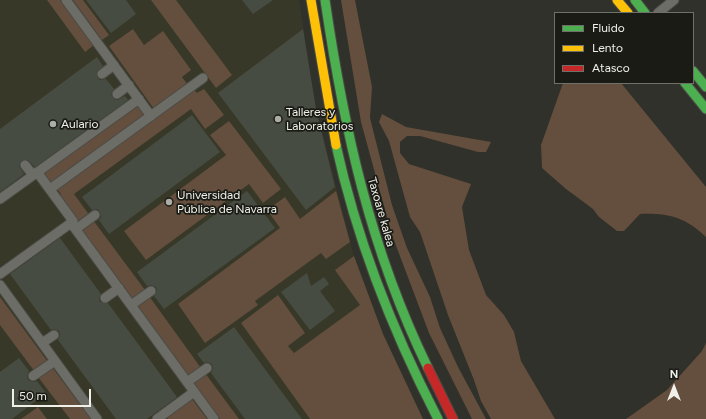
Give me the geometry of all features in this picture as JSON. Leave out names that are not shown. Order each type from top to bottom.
[{"type":"street","points":[[66,0],[151,116]]},
{"type":"street","points":[[311,0],[327,100],[341,167],[365,252],[407,357],[438,419]]},
{"type":"street","name":"Taxoare kalea","points":[[325,0],[341,104],[368,214],[381,255],[407,323],[453,419]]},
{"type":"street","points":[[617,0],[627,12]]},
{"type":"street","points":[[635,0],[644,12]]},
{"type":"street","points":[[659,12],[674,0]]},
{"type":"street","points":[[102,74],[114,65]]},
{"type":"street","points":[[694,72],[706,87]]},
{"type":"street","points":[[50,189],[203,78]]},
{"type":"street","points":[[686,84],[706,109]]},
{"type":"street","points":[[117,94],[129,85]]},
{"type":"street","points":[[0,199],[139,99]]},
{"type":"street","points":[[25,165],[50,189],[73,221],[74,226],[214,419]]},
{"type":"street","points":[[0,274],[74,226],[95,215]]},
{"type":"street","points":[[0,285],[97,419]]},
{"type":"street","points":[[105,298],[119,288]]},
{"type":"street","points":[[131,305],[151,291]]},
{"type":"street","points":[[42,343],[54,335]]},
{"type":"street","points":[[33,376],[55,360]]},
{"type":"street","points":[[187,382],[207,368]]},
{"type":"street","points":[[157,419],[194,392]]},
{"type":"shaded area","name":"Universidad Pública de Navarra","points":[[0,0],[299,0],[316,109],[354,256],[383,334],[423,419],[0,419]]},
{"type":"shaded area","points":[[47,0],[60,0],[94,45],[85,52]]},
{"type":"shaded area","points":[[73,0],[83,0],[109,35],[102,40]]},
{"type":"shaded area","points":[[151,0],[176,0],[232,75],[216,88]]},
{"type":"shaded area","points":[[341,0],[355,0],[372,87],[370,118],[392,205],[407,248],[430,297],[440,328],[458,367],[486,419],[472,419],[429,333],[392,235],[361,122]]},
{"type":"shaded area","points":[[133,29],[144,45],[163,31],[191,70],[182,77],[188,85],[154,109],[109,46]]},
{"type":"shaded area","points":[[563,84],[622,84],[706,187],[706,237],[691,225],[683,221],[659,214],[640,214],[624,231],[617,231],[599,217],[593,209],[566,189],[542,168],[541,145]]},
{"type":"shaded area","points":[[193,88],[197,93],[204,89],[224,115],[205,129],[191,109],[74,194],[90,216],[78,225],[58,197],[61,194],[56,188]]},
{"type":"shaded area","points":[[138,104],[147,116],[51,185],[42,173]]},
{"type":"shaded area","points":[[382,114],[406,127],[491,142],[486,152],[478,152],[420,136],[407,136],[400,142],[400,153],[409,164],[471,184],[462,207],[469,250],[486,295],[504,315],[514,332],[521,361],[555,419],[491,419],[481,401],[448,315],[420,232],[410,217],[389,141],[379,122]]},
{"type":"shaded area","points":[[229,121],[281,189],[263,203],[249,184],[146,260],[124,231],[226,155],[210,135]]},
{"type":"shaded area","points":[[336,191],[350,242],[326,259],[321,253],[255,301],[258,305],[205,343],[178,304],[280,228],[267,210],[285,197],[300,219]]},
{"type":"shaded area","points":[[93,220],[145,290],[133,299],[81,229]]},
{"type":"shaded area","points":[[354,256],[383,334],[423,419],[310,419],[241,323],[278,295],[305,333],[288,346],[294,353],[360,305],[335,270]]},
{"type":"shaded area","points":[[149,296],[201,368],[189,377],[137,305]]},
{"type":"shaded area","points":[[0,297],[48,362],[35,372],[0,325]]},
{"type":"shaded area","points":[[706,343],[706,419],[626,419],[667,390],[702,351]]},
{"type":"shaded area","points":[[52,367],[91,419],[70,419],[38,377]]},
{"type":"shaded area","points":[[205,373],[239,419],[220,419],[192,382]]},
{"type":"shaded area","points":[[192,399],[207,419],[168,419],[167,417]]},
{"type":"shaded area","points":[[38,407],[47,419],[21,419]]},
{"type":"building","points":[[86,0],[126,0],[136,14],[111,33]]},
{"type":"building","points":[[242,0],[273,0],[253,14]]},
{"type":"building","name":"Talleres y Laboratorios","points":[[303,29],[316,109],[335,187],[306,210],[218,93]]},
{"type":"building","name":"Aulario","points":[[97,57],[103,66],[97,71],[97,77],[100,80],[106,79],[114,89],[111,94],[114,99],[118,100],[125,96],[128,100],[35,167],[28,160],[22,160],[19,166],[24,174],[0,192],[0,129]]},
{"type":"building","points":[[192,115],[220,152],[109,234],[99,220],[101,217],[100,212],[97,209],[92,210],[82,197]]},
{"type":"building","points":[[247,191],[275,228],[164,309],[154,296],[157,291],[156,287],[151,285],[147,286],[137,272]]},
{"type":"building","points":[[60,238],[101,294],[99,298],[100,302],[108,303],[177,397],[147,419],[116,419],[58,340],[60,335],[59,331],[54,329],[51,330],[10,274]]},
{"type":"building","points":[[307,273],[311,286],[324,277],[329,284],[320,291],[335,311],[310,330],[281,292]]},
{"type":"building","points":[[234,327],[302,419],[245,419],[211,373],[213,368],[212,364],[207,362],[204,363],[197,354]]},
{"type":"building","points":[[19,358],[29,371],[27,376],[28,380],[33,382],[37,381],[46,393],[12,419],[0,419],[0,372]]},
{"type":"traffic: fast","points":[[325,0],[341,95],[362,188],[390,278],[428,368]]},
{"type":"traffic: fast","points":[[635,0],[644,12]]},
{"type":"traffic: fast","points":[[694,72],[706,87]]},
{"type":"traffic: fast","points":[[686,84],[706,109]]},
{"type":"traffic: fast","points":[[336,145],[354,216],[378,285],[406,353],[438,419]]},
{"type":"traffic: slow","points":[[311,0],[336,145]]},
{"type":"traffic: slow","points":[[617,0],[627,12]]},
{"type":"traffic: jam","points":[[428,368],[453,419]]},
{"type":"place","name":"Talleres y Laboratorios","points":[[278,119]]},
{"type":"place","name":"Aulario","points":[[53,124]]},
{"type":"place","name":"Universidad Pública de Navarra","points":[[169,202]]}]
